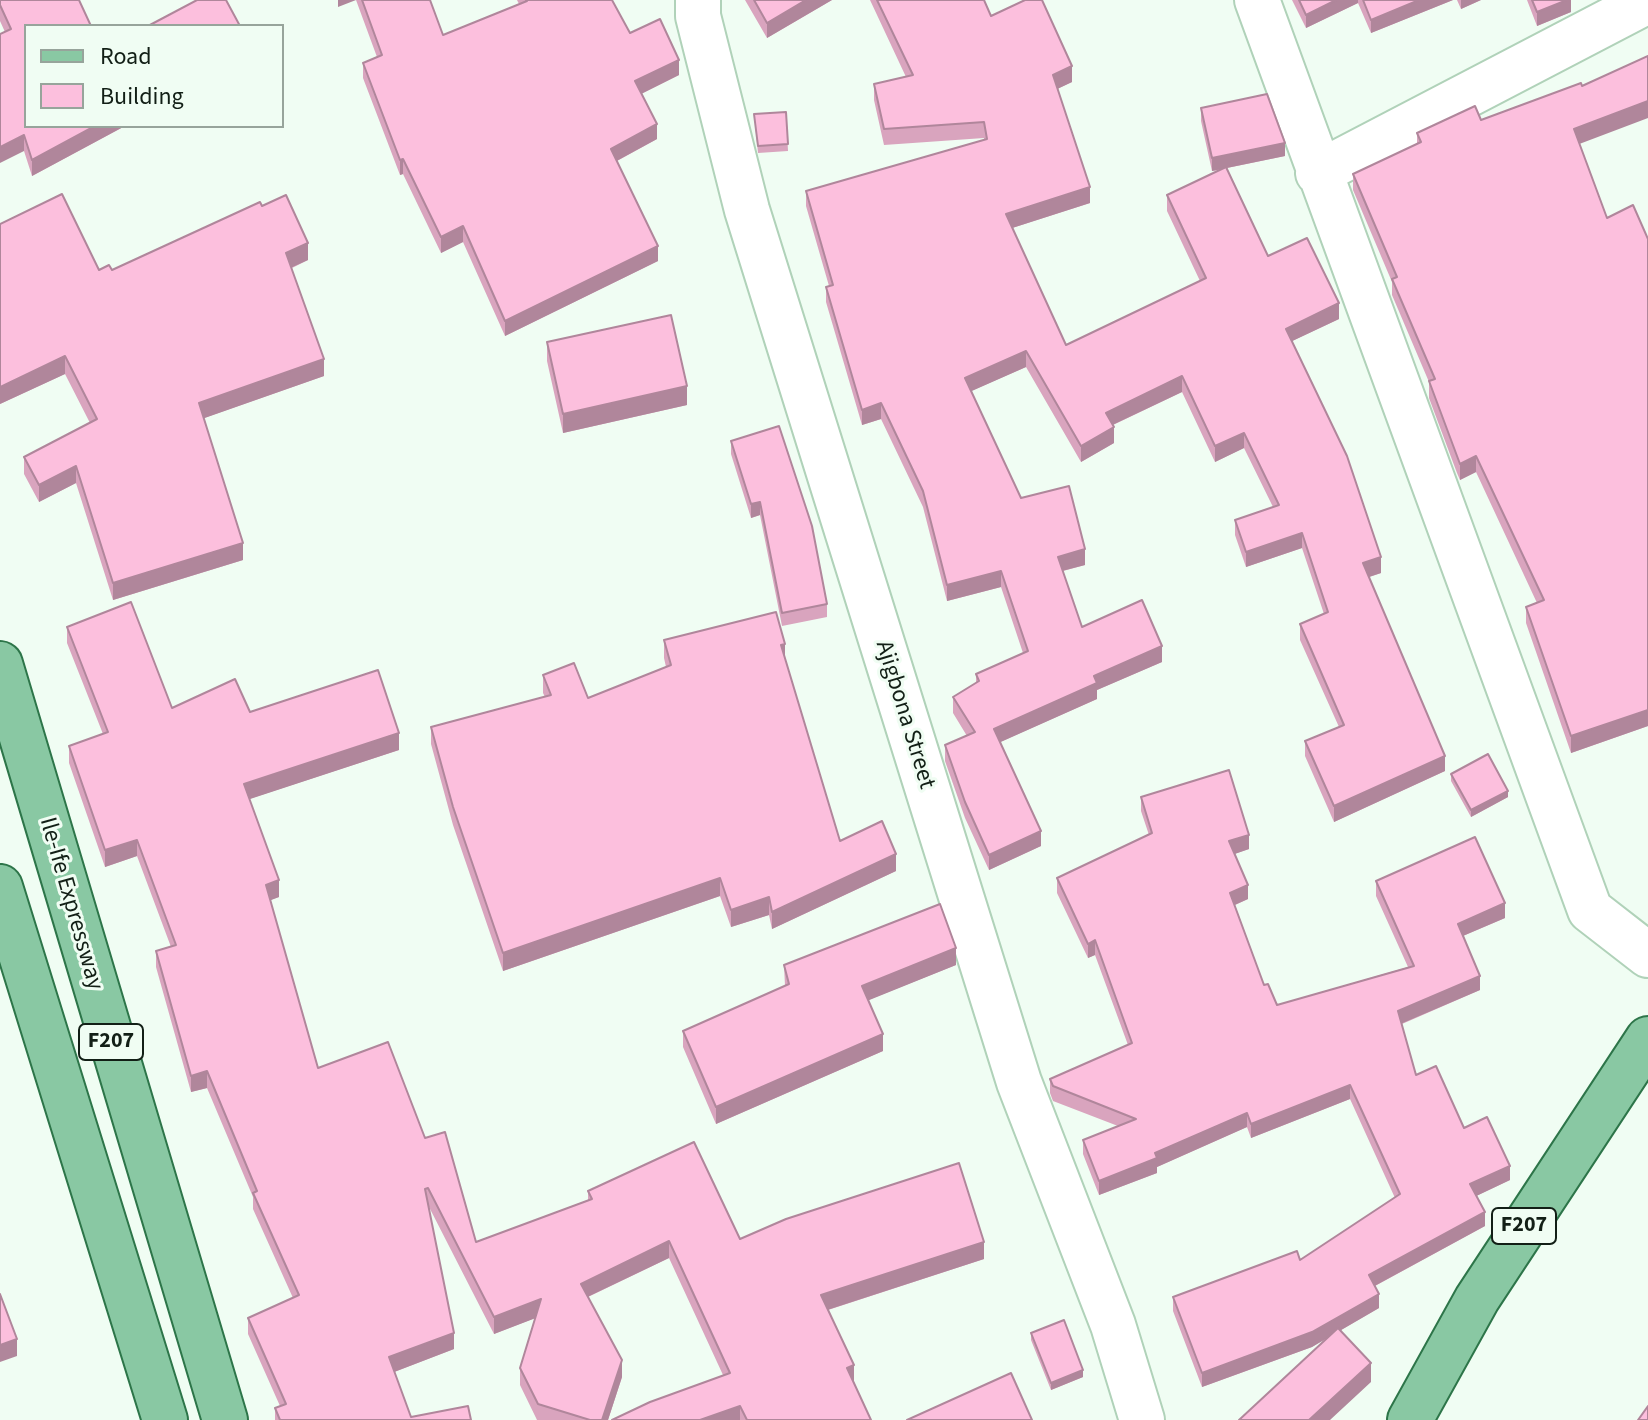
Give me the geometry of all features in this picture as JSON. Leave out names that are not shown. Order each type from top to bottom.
[{"type":"main road","name":"Ile-Ife Expressway","points":[[0,664],[225,1420]]},
{"type":"main road","name":"F207","points":[[0,887],[165,1420]]},
{"type":"main road","name":"F207","points":[[1410,1420],[1477,1299],[1645,1050]]},
{"type":"street","name":"Ajigbona Street","points":[[698,0],[698,16],[747,210],[1009,1052],[1113,1325],[1142,1420]]},
{"type":"street","points":[[1257,0],[1590,910],[1648,955]]},
{"type":"street","points":[[1318,173],[1648,1]]},
{"type":"building","points":[[0,0],[79,0],[90,24],[24,24],[24,128],[91,128],[32,160],[24,135],[0,147],[0,34],[11,29]]},
{"type":"building","points":[[197,0],[226,0],[239,24],[152,24]]},
{"type":"building","points":[[362,0],[430,0],[443,35],[526,0],[612,0],[630,33],[660,19],[679,60],[635,81],[657,124],[611,149],[658,246],[505,321],[463,226],[441,237],[403,159],[400,160],[363,63],[382,55]]},
{"type":"building","points":[[754,0],[806,0],[767,23]]},
{"type":"building","points":[[877,0],[984,0],[991,16],[1025,0],[1042,0],[1072,66],[1053,75],[1090,187],[1006,214],[1066,345],[1206,278],[1167,195],[1226,167],[1268,256],[1307,238],[1339,303],[1286,329],[1347,456],[1381,557],[1363,563],[1445,756],[1334,806],[1305,741],[1344,725],[1300,624],[1328,612],[1302,533],[1246,552],[1235,520],[1279,505],[1244,433],[1215,446],[1182,376],[1106,413],[1114,427],[1081,446],[1026,351],[965,378],[1021,498],[1069,486],[1085,549],[1058,557],[1082,627],[1142,600],[1162,646],[1094,676],[1097,683],[994,729],[1041,831],[989,855],[965,802],[945,745],[975,732],[953,697],[979,681],[976,674],[1028,651],[1001,571],[947,585],[923,491],[881,403],[862,410],[826,287],[833,285],[806,191],[987,139],[984,122],[884,129],[874,84],[913,75]]},
{"type":"building","points":[[1299,0],[1336,0],[1306,15]]},
{"type":"building","points":[[1363,0],[1419,0],[1371,20]]},
{"type":"building","points":[[1532,0],[1567,0],[1537,12]]},
{"type":"building","points":[[1648,56],[1648,101],[1574,129],[1607,218],[1633,205],[1648,239],[1648,710],[1571,736],[1526,607],[1544,600],[1476,456],[1460,464],[1429,381],[1435,379],[1392,279],[1397,277],[1353,174],[1421,142],[1417,133],[1475,106],[1481,120],[1581,83],[1582,86]]},
{"type":"building","points":[[1267,94],[1285,143],[1212,158],[1201,108]]},
{"type":"building","points":[[786,112],[788,144],[758,146],[754,114]]},
{"type":"building","points":[[62,194],[99,270],[109,265],[112,270],[260,202],[262,206],[286,195],[308,243],[286,253],[324,359],[199,403],[243,543],[113,583],[76,466],[39,485],[24,457],[97,419],[65,356],[0,387],[0,224]]},
{"type":"building","points":[[671,315],[687,386],[563,414],[547,342]]},
{"type":"building","points":[[779,426],[812,526],[827,604],[782,613],[760,502],[751,504],[731,441]]},
{"type":"building","points":[[131,602],[172,708],[235,679],[250,712],[378,670],[399,733],[244,784],[279,880],[266,885],[318,1068],[388,1042],[425,1138],[445,1132],[476,1242],[592,1199],[588,1191],[694,1142],[740,1239],[786,1219],[959,1163],[984,1242],[821,1295],[854,1365],[847,1368],[871,1420],[747,1420],[740,1406],[700,1420],[612,1420],[650,1402],[730,1373],[669,1241],[581,1284],[622,1360],[602,1420],[590,1420],[538,1404],[520,1368],[541,1299],[494,1317],[428,1188],[425,1189],[454,1333],[389,1357],[411,1417],[468,1406],[471,1420],[280,1420],[275,1408],[286,1404],[248,1318],[299,1295],[253,1193],[257,1191],[207,1071],[191,1076],[156,951],[176,945],[137,840],[105,850],[69,746],[108,732],[67,627]]},
{"type":"building","points":[[776,612],[785,644],[781,645],[840,841],[882,821],[896,854],[772,912],[769,897],[731,910],[720,878],[503,953],[453,807],[431,727],[551,695],[543,675],[574,663],[588,698],[671,665],[664,640]]},
{"type":"building","points":[[1488,754],[1508,791],[1471,810],[1451,774]]},
{"type":"building","points":[[1229,770],[1249,835],[1229,841],[1248,885],[1230,893],[1264,985],[1268,984],[1277,1005],[1414,966],[1376,881],[1475,837],[1505,903],[1458,924],[1480,976],[1398,1011],[1416,1075],[1436,1066],[1464,1128],[1487,1117],[1510,1166],[1470,1184],[1485,1212],[1369,1275],[1379,1294],[1312,1332],[1202,1373],[1173,1297],[1297,1251],[1300,1260],[1400,1194],[1350,1085],[1251,1124],[1247,1113],[1155,1153],[1157,1158],[1099,1181],[1083,1140],[1136,1119],[1053,1086],[1050,1079],[1132,1043],[1095,940],[1088,944],[1057,878],[1152,833],[1141,797]]},
{"type":"building","points":[[940,904],[956,948],[862,986],[883,1034],[716,1107],[683,1031],[789,984],[784,965]]},
{"type":"building","points":[[0,1294],[17,1339],[0,1345]]},
{"type":"building","points":[[1064,1320],[1083,1370],[1051,1383],[1031,1333]]},
{"type":"building","points":[[1338,1328],[1371,1363],[1309,1420],[1239,1420]]},
{"type":"building","points":[[1011,1373],[1032,1420],[907,1420]]},
{"type":"building","points":[[1648,1406],[1648,1420],[1638,1420]]}]
